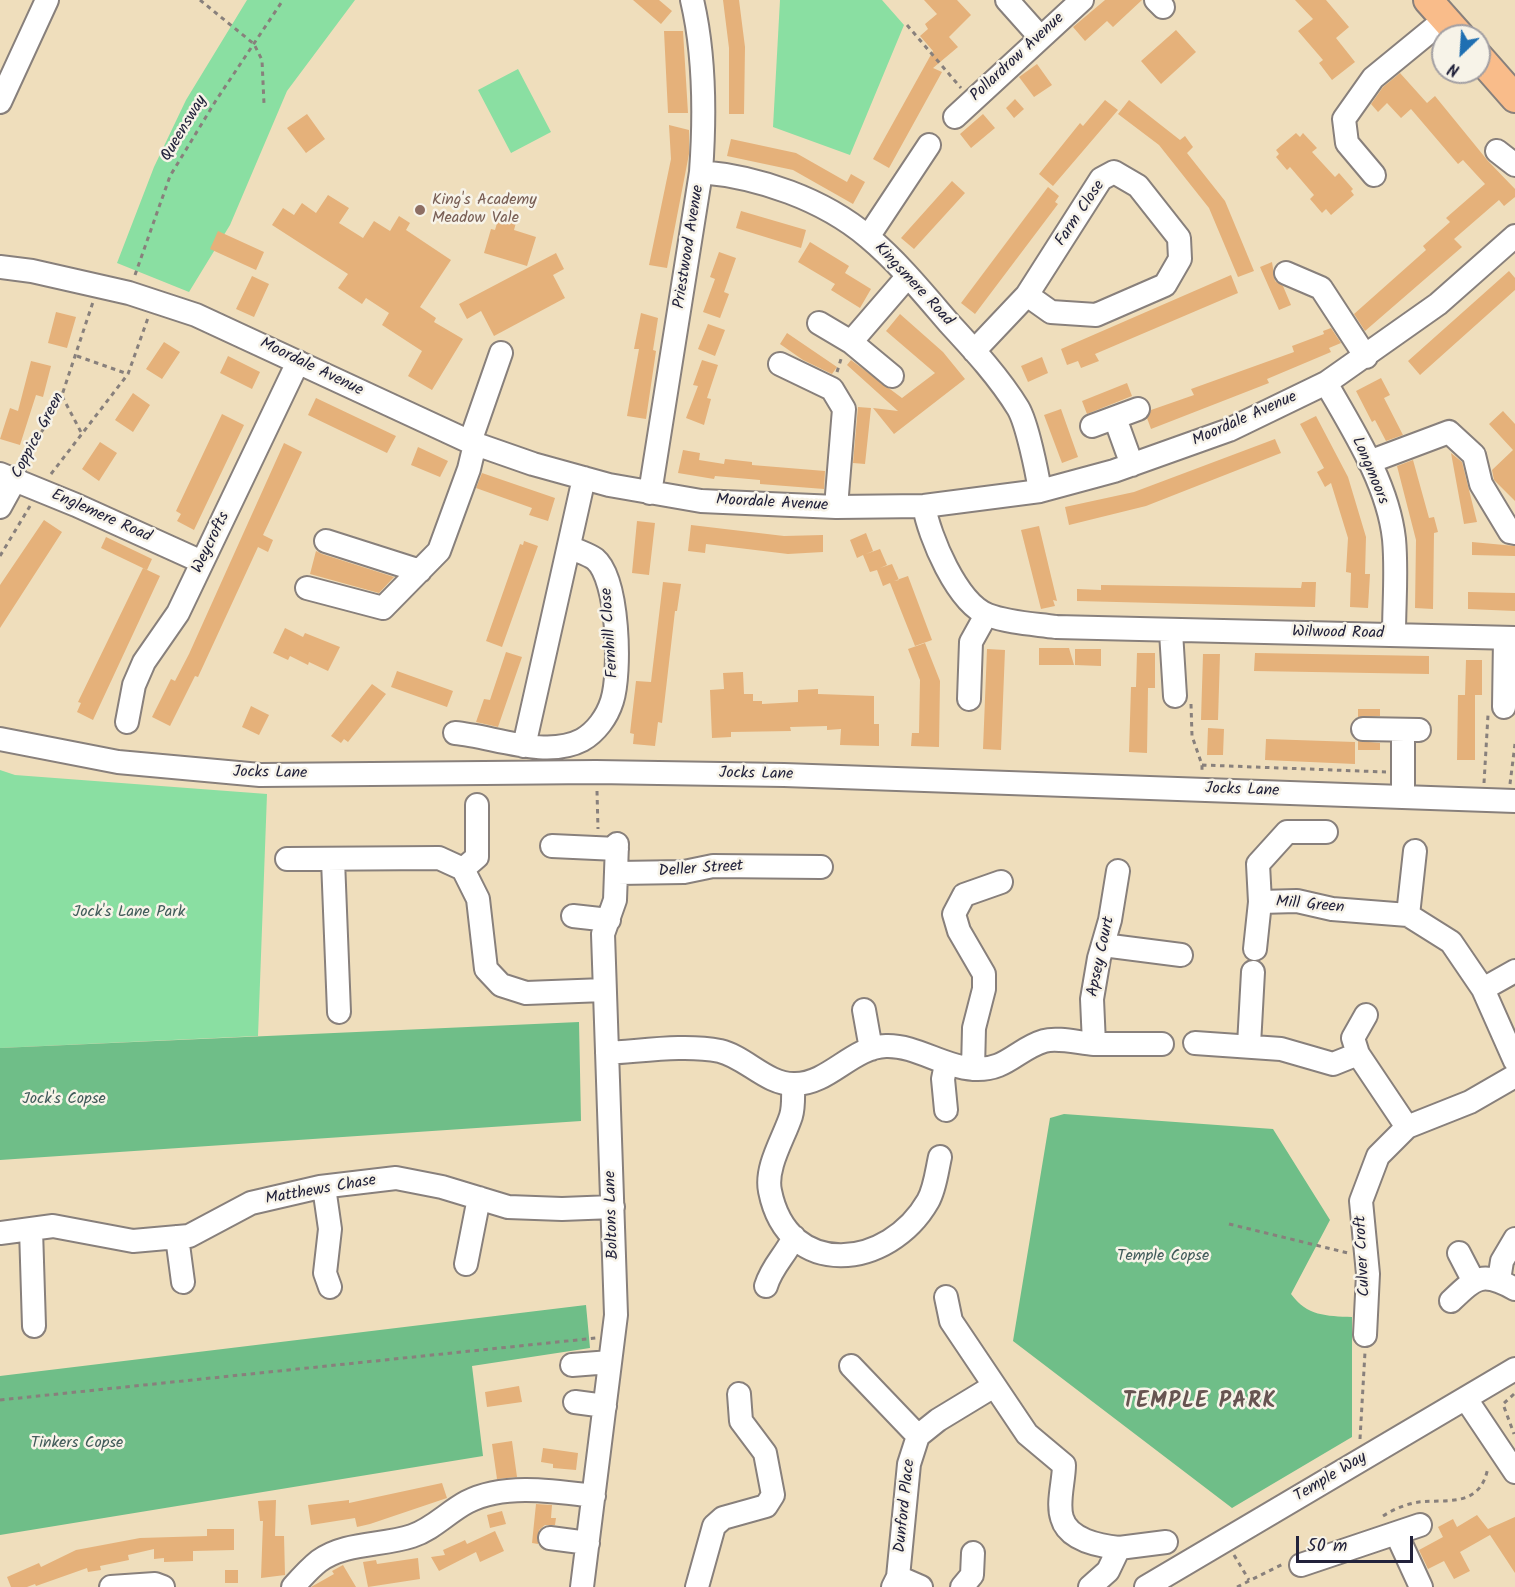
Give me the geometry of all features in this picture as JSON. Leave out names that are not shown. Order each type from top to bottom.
[{"type":"main road","points":[[1491,69],[1510,89]]},
{"type":"street","points":[[0,102],[47,0]]},
{"type":"street","name":"Priestwood Avenue","points":[[650,493],[701,172],[703,144],[699,29],[692,0]]},
{"type":"street","points":[[1007,0],[1040,38]]},
{"type":"street","name":"Pollardrow Avenue","points":[[955,117],[1082,0]]},
{"type":"street","points":[[1374,175],[1347,143],[1344,119],[1374,78],[1444,18]]},
{"type":"street","points":[[868,237],[921,171],[929,145]]},
{"type":"street","points":[[1497,151],[1515,165]]},
{"type":"street","name":"Kingsmere Road","points":[[701,172],[732,176],[785,191],[811,202],[868,237],[908,276],[974,351],[1019,409],[1040,491]]},
{"type":"street","name":"Farm Close","points":[[974,351],[1027,294],[1101,179],[1114,172],[1138,186],[1179,238],[1180,259],[1165,285],[1096,315],[1051,312],[1027,294]]},
{"type":"street","name":"Moordale Avenue","points":[[0,267],[32,271],[145,298],[196,315],[472,443],[533,465],[650,493],[701,501],[837,507],[924,506],[1040,491],[1132,465],[1230,430],[1326,383],[1366,357],[1438,304],[1515,236]]},
{"type":"street","points":[[1286,273],[1321,288],[1366,357]]},
{"type":"street","points":[[851,342],[908,276]]},
{"type":"street","points":[[819,323],[851,342],[892,376]]},
{"type":"street","points":[[307,588],[383,608],[439,551],[469,469],[472,443],[501,353]]},
{"type":"street","name":"Weycrofts","points":[[127,722],[137,677],[178,613],[298,362]]},
{"type":"street","points":[[780,364],[832,389],[844,409],[837,507]]},
{"type":"street","name":"Longmoors","points":[[1326,383],[1369,462],[1382,494],[1393,537],[1394,635]]},
{"type":"street","points":[[1092,426],[1138,410]]},
{"type":"street","points":[[1115,418],[1132,465]]},
{"type":"street","points":[[1369,462],[1449,432],[1474,455],[1481,484],[1510,532],[1515,533]]},
{"type":"street","name":"Englemere Road","points":[[8,476],[202,562]]},
{"type":"street","name":"Coppice Green","points":[[0,507],[8,476]]},
{"type":"street","points":[[524,746],[584,478]]},
{"type":"street","points":[[924,506],[926,520],[950,576],[986,615],[971,642],[969,699]]},
{"type":"street","points":[[326,541],[420,571]]},
{"type":"street","name":"Fernhill Close","points":[[452,732],[480,735],[524,746],[580,742],[597,728],[614,693],[617,674],[612,591],[604,572],[595,559],[570,547]]},
{"type":"street","name":"Wilwood Road","points":[[986,615],[1056,627],[1171,632],[1510,638],[1503,706]]},
{"type":"street","points":[[1171,632],[1175,696]]},
{"type":"street","points":[[1363,729],[1411,730],[1403,772],[1403,797]]},
{"type":"street","name":"Jocks Lane","points":[[0,739],[118,762],[260,775],[596,772],[784,775],[1512,801]]},
{"type":"street","points":[[463,869],[477,857],[477,805]]},
{"type":"street","points":[[1260,902],[1258,864],[1287,832],[1326,832]]},
{"type":"street","points":[[552,846],[614,847]]},
{"type":"street","name":"Boltons Lane","points":[[582,1587],[616,1315],[603,934],[615,900],[617,873],[614,847]]},
{"type":"street","points":[[1408,915],[1415,851]]},
{"type":"street","points":[[287,859],[439,858],[463,869],[478,899],[483,959],[492,978],[513,990],[526,993],[604,990]]},
{"type":"street","points":[[333,860],[339,1012]]},
{"type":"street","name":"Deller Street","points":[[617,873],[684,872],[713,866],[821,867]]},
{"type":"street","name":"Apsey Court","points":[[1094,1044],[1092,999],[1102,945],[1110,920],[1118,871]]},
{"type":"street","points":[[973,1069],[974,1028],[984,989],[984,974],[959,931],[954,914],[964,895],[1001,882]]},
{"type":"street","name":"Mill Green","points":[[1254,949],[1260,902],[1297,902],[1332,909],[1408,915],[1451,942],[1483,989],[1515,1061]]},
{"type":"street","points":[[573,916],[609,920]]},
{"type":"street","points":[[1102,945],[1181,956]]},
{"type":"street","points":[[1483,989],[1515,971]]},
{"type":"street","points":[[1249,1045],[1253,972]]},
{"type":"street","points":[[864,1010],[871,1049]]},
{"type":"street","points":[[1366,1015],[1353,1038],[1358,1054],[1407,1127]]},
{"type":"street","points":[[607,1053],[700,1049],[720,1051],[733,1055],[768,1076],[793,1084],[816,1080],[871,1049],[886,1046],[902,1048],[946,1064],[973,1069],[991,1068],[1008,1062],[1045,1040],[1094,1044],[1162,1044]]},
{"type":"street","points":[[1195,1043],[1281,1049],[1333,1064],[1358,1054]]},
{"type":"street","points":[[946,1064],[943,1079],[946,1110]]},
{"type":"street","name":"Culver Croft","points":[[1365,1335],[1367,1258],[1361,1201],[1378,1156],[1407,1127],[1470,1102],[1515,1076]]},
{"type":"street","points":[[793,1084],[792,1115],[778,1151],[770,1188],[780,1217],[794,1237],[807,1247],[843,1256],[877,1250],[902,1232],[929,1200],[940,1157]]},
{"type":"street","name":"Matthews Chase","points":[[0,1233],[53,1226],[133,1241],[189,1236],[251,1203],[324,1187],[396,1178],[442,1187],[508,1207],[528,1209],[613,1207]]},
{"type":"street","points":[[324,1187],[330,1229],[324,1260],[330,1287]]},
{"type":"street","points":[[466,1264],[479,1198]]},
{"type":"street","points":[[31,1229],[34,1326]]},
{"type":"street","points":[[177,1237],[183,1282]]},
{"type":"street","points":[[766,1286],[771,1268],[784,1258],[794,1237]]},
{"type":"street","points":[[1473,1280],[1507,1284],[1502,1261],[1515,1239]]},
{"type":"street","points":[[1459,1253],[1473,1280]]},
{"type":"street","points":[[1451,1301],[1473,1280]]},
{"type":"street","points":[[946,1297],[951,1321],[994,1386],[1030,1437],[1064,1465],[1062,1518],[1068,1527],[1085,1540],[1119,1548],[1166,1542]]},
{"type":"street","points":[[572,1365],[610,1362]]},
{"type":"street","name":"Dunford Place","points":[[851,1366],[918,1436]]},
{"type":"street","name":"Temple Way","points":[[1146,1587],[1515,1369]]},
{"type":"street","name":"Dunford Place","points":[[921,1587],[896,1582],[909,1464],[918,1436],[938,1420],[994,1386]]},
{"type":"street","points":[[698,1587],[714,1526],[730,1516],[766,1506],[773,1495],[765,1453],[741,1421],[739,1394]]},
{"type":"street","points":[[1466,1399],[1515,1472]]},
{"type":"street","points":[[575,1402],[605,1406]]},
{"type":"street","points":[[293,1587],[317,1562],[328,1555],[346,1548],[368,1546],[422,1532],[464,1504],[499,1491],[594,1496]]},
{"type":"street","points":[[1301,1565],[1325,1565],[1362,1552],[1420,1525]]},
{"type":"street","points":[[1397,1535],[1421,1587]]},
{"type":"street","points":[[550,1538],[588,1543]]},
{"type":"street","points":[[1090,1587],[1108,1571],[1119,1548]]},
{"type":"street","points":[[962,1587],[972,1575],[973,1553]]},
{"type":"street","points":[[111,1587],[155,1584],[163,1587]]},
{"type":"path","points":[[200,0],[254,44],[262,60],[264,104]]},
{"type":"path","name":"Queensway","points":[[132,282],[170,176],[283,0]]},
{"type":"path","points":[[907,25],[972,101]]},
{"type":"path","name":"Coppice Green","points":[[8,476],[62,396],[77,356],[95,294]]},
{"type":"path","name":"Coppice Green","points":[[49,478],[128,374],[153,310]]},
{"type":"path","points":[[832,389],[841,356],[851,342]]},
{"type":"path","points":[[77,356],[128,374]]},
{"type":"path","points":[[62,396],[82,434]]},
{"type":"path","name":"Coppice Green","points":[[0,556],[32,502]]},
{"type":"path","points":[[1175,696],[1203,765],[1403,772]]},
{"type":"path","points":[[1483,800],[1503,706]]},
{"type":"path","points":[[1512,801],[1515,744]]},
{"type":"path","points":[[596,782],[599,839],[614,847]]},
{"type":"path","points":[[1229,1224],[1367,1258]]},
{"type":"path","points":[[1360,1448],[1365,1335]]},
{"type":"path","points":[[0,1400],[613,1338]]},
{"type":"path","points":[[1515,1393],[1503,1404],[1515,1436]]},
{"type":"path","points":[[1232,1551],[1249,1580]]},
{"type":"green space","points":[[247,0],[355,0],[287,91],[230,225],[189,292],[117,263],[154,167],[186,100]]},
{"type":"green space","points":[[780,0],[882,0],[904,25],[850,155],[773,127]]},
{"type":"green space","points":[[518,69],[551,132],[511,153],[478,90]]},
{"type":"green space","name":"Jock's Lane Park","points":[[0,770],[15,775],[267,794],[258,1036],[0,1048]]},
{"type":"green space","name":"Jock's Copse","points":[[579,1022],[581,1121],[0,1160],[0,1048]]},
{"type":"green space","name":"Temple Copse","points":[[1064,1114],[1273,1129],[1330,1220],[1291,1294],[1310,1311],[1325,1315],[1352,1317],[1352,1437],[1232,1508],[1013,1341],[1050,1118]]},
{"type":"green space","name":"Tinkers Copse","points":[[586,1305],[590,1348],[472,1366],[483,1456],[0,1535],[0,1376]]},
{"type":"building","points":[[633,0],[659,0],[672,11],[661,24]]},
{"type":"building","points":[[723,0],[739,0],[745,47],[744,114],[729,114],[729,48]]},
{"type":"building","points":[[924,0],[957,0],[971,15],[949,37],[958,47],[933,68],[942,72],[889,168],[873,159],[933,51],[920,36],[928,29],[925,24],[937,14]]},
{"type":"building","points":[[1105,0],[1142,0],[1113,27],[1107,21],[1085,41],[1073,27]]},
{"type":"building","points":[[1295,0],[1326,0],[1349,27],[1336,38],[1355,62],[1332,80],[1319,63],[1323,60],[1298,31],[1313,19]]},
{"type":"building","points":[[1176,30],[1196,52],[1161,84],[1141,61]]},
{"type":"building","points":[[664,31],[683,31],[688,113],[668,113]]},
{"type":"building","points":[[1037,64],[1052,85],[1034,97],[1019,77]]},
{"type":"building","points":[[1400,73],[1427,103],[1435,96],[1488,161],[1515,189],[1515,197],[1504,206],[1499,200],[1454,239],[1462,247],[1365,331],[1354,314],[1426,250],[1423,246],[1450,222],[1446,218],[1485,184],[1463,160],[1458,164],[1411,109],[1401,118],[1387,103],[1378,112],[1371,104],[1383,87]]},
{"type":"building","points":[[1015,99],[1024,109],[1014,118],[1006,108]]},
{"type":"building","points":[[1105,100],[1118,110],[1053,186],[1039,174],[1080,123],[1083,126]]},
{"type":"building","points":[[1129,100],[1180,140],[1185,136],[1193,147],[1187,153],[1225,201],[1254,271],[1238,277],[1209,208],[1159,145],[1118,114]]},
{"type":"building","points":[[307,114],[325,139],[306,153],[287,128]]},
{"type":"building","points":[[983,114],[995,128],[971,148],[960,134]]},
{"type":"building","points":[[669,125],[689,130],[689,154],[667,268],[649,265],[671,159]]},
{"type":"building","points":[[1296,133],[1300,137],[1303,133],[1317,148],[1312,152],[1335,177],[1339,173],[1353,189],[1351,191],[1354,195],[1331,215],[1326,209],[1322,213],[1310,199],[1314,195],[1290,167],[1287,170],[1276,157],[1279,154],[1276,150]]},
{"type":"building","points":[[731,139],[796,153],[847,182],[851,174],[865,182],[853,204],[793,170],[727,156]]},
{"type":"building","points":[[952,181],[965,193],[914,249],[901,238]]},
{"type":"building","points":[[1048,187],[1059,196],[1055,202],[1058,204],[975,314],[961,303]]},
{"type":"building","points":[[328,195],[349,208],[339,223],[363,238],[374,221],[390,231],[399,216],[410,223],[406,230],[451,260],[420,307],[436,318],[434,322],[463,339],[432,390],[408,376],[422,351],[382,325],[389,313],[366,298],[362,304],[338,288],[348,274],[272,225],[283,208],[294,215],[302,203],[316,213]]},
{"type":"building","points":[[741,211],[806,230],[801,248],[736,228]]},
{"type":"building","points":[[500,213],[517,219],[514,230],[536,237],[527,266],[484,253],[491,229],[495,230]]},
{"type":"building","points":[[218,231],[264,252],[256,270],[210,249]]},
{"type":"building","points":[[810,242],[849,266],[845,273],[871,289],[860,308],[831,290],[835,284],[798,262]]},
{"type":"building","points":[[719,252],[736,258],[724,292],[729,294],[720,318],[703,312],[715,279],[710,277]]},
{"type":"building","points":[[556,253],[564,269],[553,275],[565,298],[494,336],[481,311],[467,319],[459,304]]},
{"type":"building","points":[[1272,262],[1275,281],[1283,286],[1291,305],[1279,310],[1260,267]]},
{"type":"building","points":[[1509,271],[1515,278],[1515,290],[1420,375],[1408,361]]},
{"type":"building","points":[[1231,275],[1238,293],[1095,354],[1099,361],[1081,368],[1078,361],[1067,365],[1061,349]]},
{"type":"building","points":[[252,276],[269,284],[254,317],[236,309]]},
{"type":"building","points":[[56,312],[76,317],[67,348],[48,343]]},
{"type":"building","points":[[641,313],[658,318],[653,350],[656,351],[646,419],[627,416],[639,349],[634,349]]},
{"type":"building","points":[[900,314],[943,352],[965,379],[894,434],[873,408],[898,411],[847,365],[851,360],[902,398],[935,373],[886,331]]},
{"type":"building","points":[[708,324],[725,330],[715,356],[698,349]]},
{"type":"building","points":[[1331,328],[1341,343],[1329,348],[1331,352],[1267,379],[1269,383],[1151,429],[1147,418],[1151,410],[1194,395],[1191,389],[1294,352],[1292,346],[1324,334],[1323,331]]},
{"type":"building","points":[[787,333],[837,367],[832,374],[803,360],[780,344]]},
{"type":"building","points":[[164,342],[180,352],[162,379],[146,369]]},
{"type":"building","points":[[228,356],[260,372],[252,389],[220,373]]},
{"type":"building","points":[[1042,357],[1048,373],[1028,382],[1021,366]]},
{"type":"building","points":[[702,360],[718,365],[707,398],[711,399],[704,425],[686,418],[698,386],[693,385]]},
{"type":"building","points":[[31,361],[51,366],[43,397],[36,395],[20,445],[0,439],[10,408],[18,411]]},
{"type":"building","points":[[1381,378],[1390,395],[1384,398],[1403,435],[1386,441],[1375,420],[1372,422],[1356,391]]},
{"type":"building","points":[[1127,383],[1132,396],[1087,414],[1082,401]]},
{"type":"building","points":[[133,393],[150,405],[133,432],[115,420]]},
{"type":"building","points":[[316,398],[396,436],[387,453],[308,415]]},
{"type":"building","points":[[858,407],[871,408],[865,464],[853,463]]},
{"type":"building","points":[[1061,409],[1078,457],[1062,463],[1044,415]]},
{"type":"building","points":[[1503,411],[1515,424],[1515,501],[1494,480],[1492,470],[1513,450],[1489,424]]},
{"type":"building","points":[[222,414],[244,425],[194,530],[177,521],[181,514],[176,511]]},
{"type":"building","points":[[1316,416],[1348,477],[1366,537],[1365,574],[1370,574],[1368,608],[1350,607],[1351,573],[1346,572],[1348,538],[1331,483],[1325,487],[1317,472],[1324,468],[1300,424]]},
{"type":"building","points":[[1275,439],[1281,453],[1146,506],[1069,525],[1065,507],[1134,492]]},
{"type":"building","points":[[100,442],[117,453],[99,481],[82,469]]},
{"type":"building","points":[[284,443],[302,452],[263,535],[273,540],[268,552],[258,547],[198,677],[195,676],[170,726],[152,717],[171,679],[175,681],[189,654]]},
{"type":"building","points":[[418,447],[448,461],[440,477],[411,465]]},
{"type":"building","points":[[683,450],[700,453],[699,460],[724,464],[725,459],[752,462],[752,465],[825,471],[824,489],[760,484],[760,480],[715,476],[714,479],[678,473]]},
{"type":"building","points":[[1451,453],[1462,462],[1477,522],[1464,524]]},
{"type":"building","points":[[1413,460],[1429,518],[1434,517],[1438,532],[1434,533],[1433,609],[1415,608],[1416,540],[1397,466]]},
{"type":"building","points":[[482,473],[555,498],[548,521],[529,515],[532,508],[476,488]]},
{"type":"building","points":[[44,520],[62,532],[0,628],[0,585]]},
{"type":"building","points":[[637,521],[655,523],[649,575],[632,573]]},
{"type":"building","points":[[691,525],[784,536],[823,535],[823,552],[788,554],[706,544],[705,553],[688,551]]},
{"type":"building","points":[[1039,526],[1057,601],[1053,600],[1055,606],[1041,609],[1021,530]]},
{"type":"building","points":[[866,533],[873,551],[866,554],[880,549],[887,565],[880,568],[892,564],[899,579],[908,576],[932,640],[915,646],[890,583],[883,586],[877,570],[870,572],[863,555],[857,558],[850,540]]},
{"type":"building","points":[[106,537],[152,559],[147,570],[101,548]]},
{"type":"building","points":[[524,541],[538,546],[502,647],[486,641],[520,544],[523,545]]},
{"type":"building","points":[[1472,542],[1515,546],[1515,556],[1472,555]]},
{"type":"building","points":[[316,551],[394,577],[379,593],[310,574]]},
{"type":"building","points":[[143,568],[160,576],[93,720],[77,712],[81,703],[78,702]]},
{"type":"building","points":[[663,582],[681,584],[677,611],[675,611],[662,723],[658,722],[655,746],[633,744],[634,734],[630,733],[636,681],[651,682]]},
{"type":"building","points":[[1302,582],[1316,582],[1315,607],[1077,601],[1077,589],[1101,590],[1101,585],[1301,588]]},
{"type":"building","points":[[1468,592],[1515,593],[1515,611],[1468,609]]},
{"type":"building","points":[[285,628],[303,637],[305,633],[340,647],[328,671],[309,662],[308,665],[290,656],[288,660],[273,653]]},
{"type":"building","points":[[925,643],[940,681],[939,747],[911,746],[912,733],[919,733],[920,680],[908,649]]},
{"type":"building","points":[[1039,648],[1069,648],[1074,665],[1039,665]]},
{"type":"building","points":[[987,649],[1005,650],[1001,750],[983,749]]},
{"type":"building","points":[[1075,649],[1101,649],[1101,666],[1075,665]]},
{"type":"building","points":[[506,652],[522,657],[498,727],[476,722],[484,699],[490,700]]},
{"type":"building","points":[[1137,653],[1155,653],[1155,688],[1148,688],[1147,753],[1129,752],[1131,687],[1136,687]]},
{"type":"building","points":[[1255,653],[1429,656],[1429,674],[1254,671]]},
{"type":"building","points":[[1203,654],[1220,654],[1218,720],[1201,720]]},
{"type":"building","points":[[1466,660],[1482,660],[1482,695],[1475,695],[1475,760],[1457,760],[1458,695],[1465,695]]},
{"type":"building","points":[[397,671],[453,691],[447,707],[391,687]]},
{"type":"building","points":[[743,672],[744,694],[753,694],[753,701],[762,701],[762,704],[798,702],[798,690],[818,689],[818,694],[874,696],[874,724],[879,724],[879,746],[840,745],[841,729],[827,730],[827,726],[790,727],[791,731],[731,732],[731,737],[712,738],[710,690],[724,689],[723,673]]},
{"type":"building","points":[[372,684],[386,694],[348,742],[344,739],[341,743],[331,736]]},
{"type":"building","points":[[251,706],[269,715],[259,735],[242,727]]},
{"type":"building","points":[[1358,709],[1380,709],[1380,716],[1358,717]]},
{"type":"building","points":[[1208,728],[1224,729],[1223,755],[1207,755]]},
{"type":"building","points":[[1266,739],[1355,742],[1355,764],[1265,760]]},
{"type":"building","points":[[1358,741],[1380,743],[1380,750],[1358,750]]},
{"type":"building","points":[[519,1386],[522,1402],[487,1407],[485,1392]]},
{"type":"building","points":[[512,1441],[517,1477],[497,1479],[492,1444]]},
{"type":"building","points":[[543,1448],[578,1453],[576,1470],[553,1468],[553,1464],[541,1462]]},
{"type":"building","points":[[442,1483],[447,1498],[370,1524],[357,1527],[355,1518],[311,1525],[308,1505],[349,1500],[349,1503]]},
{"type":"building","points":[[276,1500],[275,1536],[284,1536],[285,1575],[261,1578],[263,1521],[260,1521],[258,1501]]},
{"type":"building","points":[[536,1504],[552,1505],[551,1518],[556,1518],[555,1525],[545,1525],[539,1530],[538,1544],[532,1543]]},
{"type":"building","points":[[502,1511],[506,1524],[490,1528],[487,1515]]},
{"type":"building","points":[[1477,1515],[1488,1529],[1515,1517],[1515,1573],[1490,1535],[1460,1552],[1470,1571],[1454,1579],[1444,1561],[1428,1569],[1419,1550],[1443,1537],[1438,1527],[1453,1519],[1457,1527]]},
{"type":"building","points":[[207,1529],[234,1529],[234,1550],[193,1551],[193,1561],[164,1562],[164,1558],[154,1559],[154,1549],[128,1555],[129,1560],[100,1566],[101,1570],[88,1572],[87,1568],[36,1586],[35,1584],[27,1587],[11,1587],[7,1577],[39,1563],[41,1567],[76,1550],[140,1538],[207,1536]]},
{"type":"building","points":[[495,1531],[504,1551],[480,1562],[476,1552],[439,1571],[431,1557],[445,1555],[443,1550],[465,1540],[467,1544]]},
{"type":"building","points":[[418,1558],[420,1579],[368,1587],[363,1562],[376,1560],[377,1564]]},
{"type":"building","points":[[343,1565],[356,1587],[311,1587],[334,1574],[332,1571]]},
{"type":"building","points":[[225,1570],[238,1570],[238,1583],[225,1583]]},
{"type":"place","name":"King's Academy Meadow Vale","points":[[420,210]]},
{"type":"district","name":"TEMPLE PARK","points":[[1200,1403]]}]
